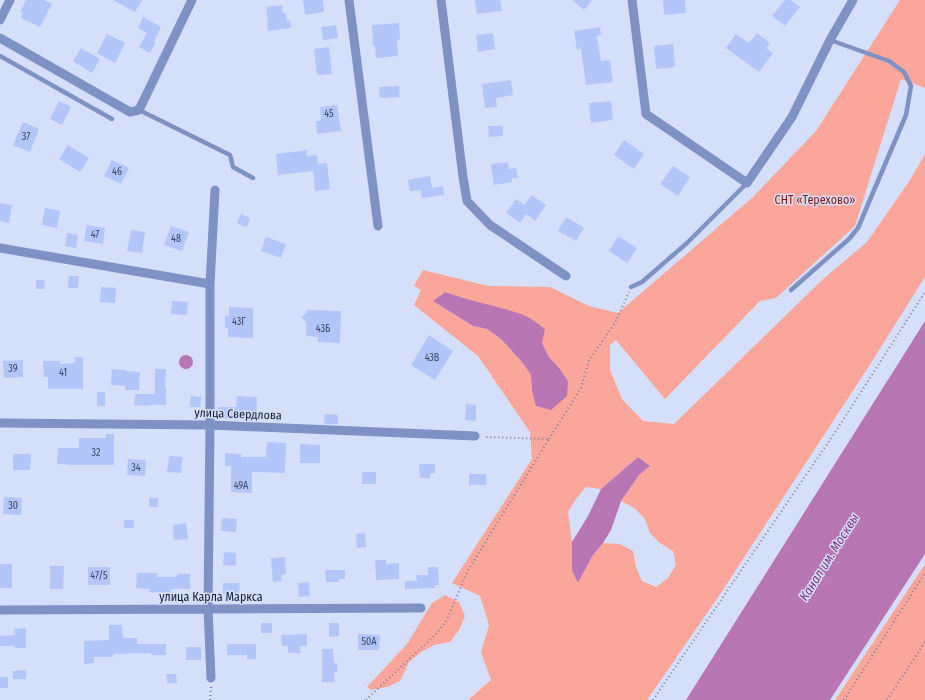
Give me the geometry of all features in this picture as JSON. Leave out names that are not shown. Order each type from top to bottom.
[{"type":"street","points":[[0,20],[10,0]]},
{"type":"street","points":[[0,38],[130,112],[139,110],[192,0]]},
{"type":"street","points":[[349,0],[378,226]]},
{"type":"street","points":[[441,0],[462,177],[467,200],[490,225],[566,276]]},
{"type":"street","points":[[632,0],[646,114],[747,183],[792,117],[830,40],[853,0]]},
{"type":"street","points":[[211,678],[208,609],[210,284],[215,190]]},
{"type":"street","points":[[0,248],[210,284]]},
{"type":"street","name":"улица Свердлова","points":[[0,423],[210,425],[476,436]]},
{"type":"street","name":"улица Карла Маркса","points":[[0,610],[421,608]]},
{"type":"lane","points":[[791,290],[849,239],[858,228],[906,115],[911,86],[904,72],[888,61],[830,40]]},
{"type":"lane","points":[[0,56],[112,120]]},
{"type":"lane","points":[[139,110],[230,155],[233,167],[252,178]]},
{"type":"lane","points":[[631,287],[642,282],[687,243],[747,183]]},
{"type":"path","points":[[366,700],[437,632],[447,620],[467,572],[581,388],[589,360],[615,323],[631,287]]},
{"type":"path","points":[[654,700],[836,431],[925,292]]},
{"type":"path","points":[[476,436],[549,439]]},
{"type":"path","points":[[844,700],[925,573]]},
{"type":"path","points":[[887,700],[925,642]]},
{"type":"path","points":[[210,700],[211,678]]},
{"type":"green space","name":"СНТ «Терехово»","points":[[900,0],[925,0],[925,88],[901,79],[855,226],[776,298],[760,301],[665,399],[616,340],[610,345],[610,370],[622,399],[643,421],[674,424],[822,280],[867,242],[910,180],[925,154],[925,277],[869,366],[721,593],[647,700],[468,700],[491,680],[481,652],[489,625],[480,596],[452,583],[532,459],[530,432],[478,356],[414,305],[421,290],[414,286],[423,270],[488,286],[550,287],[589,306],[618,313],[753,197],[816,131]],"holes":[[[445,292],[461,298],[542,343],[549,357],[559,368],[532,391],[531,375],[522,362],[501,339],[487,329],[473,326],[433,301]],[[638,457],[650,466],[639,475],[621,501],[634,508],[645,519],[650,533],[660,543],[673,551],[676,565],[668,578],[656,587],[642,581],[636,567],[633,551],[620,544],[603,543],[593,555],[578,583],[572,571],[572,542],[568,512],[586,487],[601,489]]]},
{"type":"green space","points":[[925,564],[925,700],[835,700]]},
{"type":"green space","points":[[445,595],[459,602],[465,616],[459,630],[450,642],[434,645],[421,652],[409,662],[400,681],[387,687],[371,690],[367,687],[407,644],[432,603]]},
{"type":"water","points":[[445,292],[522,314],[545,329],[542,343],[549,357],[568,381],[567,396],[551,410],[536,406],[532,391],[531,375],[522,362],[501,339],[487,329],[473,326],[433,301]]},
{"type":"water","name":"Канал им. Москвы","points":[[925,321],[925,554],[830,700],[686,700]]},
{"type":"water","points":[[186,355],[191,357],[193,362],[191,367],[186,369],[181,367],[179,362],[181,357]]},
{"type":"water","points":[[638,457],[650,466],[639,475],[621,501],[611,530],[593,555],[578,583],[572,571],[572,542],[588,516],[601,489]]},
{"type":"building","points":[[26,0],[44,0],[52,4],[40,27],[21,18],[23,13],[20,12]]},
{"type":"building","points":[[113,0],[142,0],[135,12]]},
{"type":"building","points":[[303,0],[323,0],[324,12],[305,15]]},
{"type":"building","points":[[475,0],[500,0],[502,11],[477,14]]},
{"type":"building","points":[[572,0],[592,0],[584,10]]},
{"type":"building","points":[[663,0],[685,0],[686,13],[664,15]]},
{"type":"building","points":[[785,0],[791,0],[800,7],[785,26],[772,16]]},
{"type":"building","points":[[282,5],[283,13],[286,13],[287,21],[290,20],[291,28],[268,31],[266,7]]},
{"type":"building","points":[[143,17],[161,27],[154,41],[156,42],[150,53],[139,47],[147,33],[138,28]]},
{"type":"building","points":[[399,23],[400,40],[397,40],[398,56],[376,58],[375,46],[373,46],[372,25]]},
{"type":"building","points":[[336,25],[338,38],[323,40],[321,27]]},
{"type":"building","points":[[600,27],[601,35],[597,36],[601,61],[610,60],[613,82],[586,85],[581,49],[577,50],[574,31]]},
{"type":"building","points":[[493,33],[495,49],[478,52],[476,35]]},
{"type":"building","points":[[757,33],[770,43],[766,48],[773,53],[759,72],[726,48],[736,34],[749,43]]},
{"type":"building","points":[[107,34],[125,43],[115,63],[97,53]]},
{"type":"building","points":[[673,44],[675,67],[656,69],[654,46]]},
{"type":"building","points":[[329,47],[332,74],[317,75],[314,49]]},
{"type":"building","points":[[81,48],[100,59],[92,73],[73,61]]},
{"type":"building","points":[[511,80],[513,95],[496,98],[497,107],[485,108],[482,84]]},
{"type":"building","points":[[399,86],[400,97],[380,98],[379,87]]},
{"type":"building","points":[[59,101],[71,107],[62,125],[50,119]]},
{"type":"building","points":[[611,101],[613,120],[591,123],[589,103]]},
{"type":"building","points":[[337,105],[341,131],[317,134],[316,121],[321,121],[320,107]]},
{"type":"building","points":[[23,122],[39,129],[30,152],[13,145]]},
{"type":"building","points":[[488,126],[503,126],[503,136],[489,137]]},
{"type":"building","points":[[624,140],[644,154],[634,169],[614,155]]},
{"type":"building","points":[[68,145],[89,158],[80,172],[59,159]]},
{"type":"building","points":[[307,150],[307,156],[317,155],[318,164],[327,163],[330,189],[315,191],[313,171],[278,175],[276,154]]},
{"type":"building","points":[[112,160],[129,168],[121,184],[104,176]]},
{"type":"building","points":[[508,162],[509,169],[516,168],[518,178],[512,178],[512,182],[494,185],[491,164]]},
{"type":"building","points":[[673,166],[690,177],[678,196],[660,184]]},
{"type":"building","points":[[430,176],[432,188],[443,186],[444,195],[422,198],[421,190],[410,191],[408,180]]},
{"type":"building","points":[[532,195],[546,205],[535,221],[526,214],[520,223],[506,213],[516,199],[524,205]]},
{"type":"building","points":[[0,203],[12,205],[9,223],[0,221]]},
{"type":"building","points":[[45,208],[60,211],[57,228],[42,225]]},
{"type":"building","points":[[241,214],[250,218],[247,227],[237,223]]},
{"type":"building","points":[[566,217],[584,228],[576,241],[558,231]]},
{"type":"building","points":[[87,225],[105,228],[103,244],[84,241]]},
{"type":"building","points":[[171,226],[189,232],[182,251],[164,245]]},
{"type":"building","points":[[131,230],[145,232],[142,253],[127,251]]},
{"type":"building","points":[[67,233],[78,235],[76,248],[65,246]]},
{"type":"building","points":[[618,236],[637,248],[627,263],[609,251]]},
{"type":"building","points":[[266,237],[286,244],[281,258],[261,251]]},
{"type":"building","points":[[69,276],[79,276],[78,288],[68,288]]},
{"type":"building","points":[[36,280],[45,280],[44,289],[36,289]]},
{"type":"building","points":[[101,287],[116,288],[115,303],[100,302]]},
{"type":"building","points":[[172,301],[188,302],[187,315],[171,314]]},
{"type":"building","points":[[229,307],[253,308],[253,338],[228,337],[228,328],[225,328],[225,315],[229,316]]},
{"type":"building","points":[[307,310],[341,311],[340,343],[318,342],[318,337],[306,336],[306,322],[301,317]]},
{"type":"building","points":[[429,335],[453,351],[435,380],[411,365]]},
{"type":"building","points":[[75,357],[83,357],[83,389],[48,389],[48,377],[44,377],[43,361],[60,361],[60,364],[75,363]]},
{"type":"building","points":[[23,360],[23,377],[4,378],[3,361]]},
{"type":"building","points":[[112,369],[140,372],[139,390],[125,390],[125,386],[111,385]]},
{"type":"building","points":[[155,369],[166,369],[166,405],[134,405],[135,394],[155,394]]},
{"type":"building","points":[[97,392],[105,392],[105,406],[97,406]]},
{"type":"building","points":[[191,396],[201,397],[200,407],[190,407]]},
{"type":"building","points":[[237,396],[257,397],[256,419],[217,419],[218,407],[236,407]]},
{"type":"building","points":[[466,404],[476,405],[476,421],[465,420]]},
{"type":"building","points":[[325,414],[338,415],[338,424],[324,424]]},
{"type":"building","points":[[106,434],[114,434],[114,465],[57,464],[58,448],[79,448],[79,438],[106,438]]},
{"type":"building","points":[[267,442],[286,443],[285,473],[252,472],[252,493],[231,492],[231,466],[225,466],[225,453],[241,454],[241,457],[266,457]]},
{"type":"building","points":[[300,444],[320,445],[320,463],[300,463]]},
{"type":"building","points":[[13,454],[31,454],[30,470],[13,470]]},
{"type":"building","points":[[169,456],[183,457],[181,473],[167,472]]},
{"type":"building","points":[[128,459],[146,460],[145,476],[127,475]]},
{"type":"building","points":[[419,464],[435,464],[435,473],[430,474],[430,478],[420,478]]},
{"type":"building","points":[[362,472],[376,472],[376,484],[362,484]]},
{"type":"building","points":[[469,474],[486,474],[486,485],[469,485]]},
{"type":"building","points":[[4,497],[22,498],[21,515],[3,514]]},
{"type":"building","points":[[149,498],[158,498],[158,507],[149,507]]},
{"type":"building","points":[[222,518],[237,519],[236,532],[221,531]]},
{"type":"building","points":[[124,520],[134,520],[134,528],[124,528]]},
{"type":"building","points":[[186,523],[188,539],[174,540],[173,525]]},
{"type":"building","points":[[365,533],[366,547],[357,548],[356,534]]},
{"type":"building","points":[[224,552],[236,553],[236,566],[223,565]]},
{"type":"building","points":[[285,557],[286,574],[281,575],[282,581],[273,582],[271,558]]},
{"type":"building","points":[[375,560],[386,560],[386,564],[399,563],[399,579],[376,580]]},
{"type":"building","points":[[0,564],[12,564],[12,588],[0,588]]},
{"type":"building","points":[[50,566],[64,566],[63,589],[50,589]]},
{"type":"building","points":[[88,567],[110,567],[110,585],[88,585]]},
{"type":"building","points":[[428,567],[438,567],[439,585],[435,585],[435,588],[405,589],[405,581],[417,581],[416,575],[428,575]]},
{"type":"building","points":[[325,570],[345,570],[345,579],[339,579],[339,582],[326,582]]},
{"type":"building","points":[[137,573],[157,573],[157,577],[177,577],[177,574],[190,574],[190,589],[171,589],[171,593],[149,592],[150,589],[136,588]]},
{"type":"building","points":[[309,582],[310,596],[299,597],[298,583]]},
{"type":"building","points":[[223,583],[240,583],[239,594],[223,594]]},
{"type":"building","points":[[261,623],[272,623],[272,633],[261,633]]},
{"type":"building","points":[[329,623],[339,623],[339,636],[329,637]]},
{"type":"building","points":[[109,625],[122,625],[123,638],[137,638],[137,644],[166,644],[166,655],[151,655],[151,653],[113,654],[113,657],[94,657],[94,663],[84,664],[84,641],[109,640]]},
{"type":"building","points":[[26,628],[26,648],[0,646],[0,636],[15,635],[14,629]]},
{"type":"building","points":[[307,634],[307,646],[300,646],[301,653],[288,653],[288,646],[282,646],[281,635]]},
{"type":"building","points":[[358,634],[380,635],[379,650],[358,650]]},
{"type":"building","points":[[227,644],[256,644],[256,659],[247,659],[247,655],[227,655]]},
{"type":"building","points":[[186,647],[201,647],[201,660],[186,660]]},
{"type":"building","points":[[322,649],[333,649],[334,663],[337,663],[337,672],[334,672],[335,682],[322,682]]},
{"type":"building","points":[[26,670],[26,679],[13,679],[13,671]]},
{"type":"building","points":[[166,674],[176,674],[177,683],[167,683]]},
{"type":"building","points":[[0,677],[8,677],[8,688],[0,688]]}]
